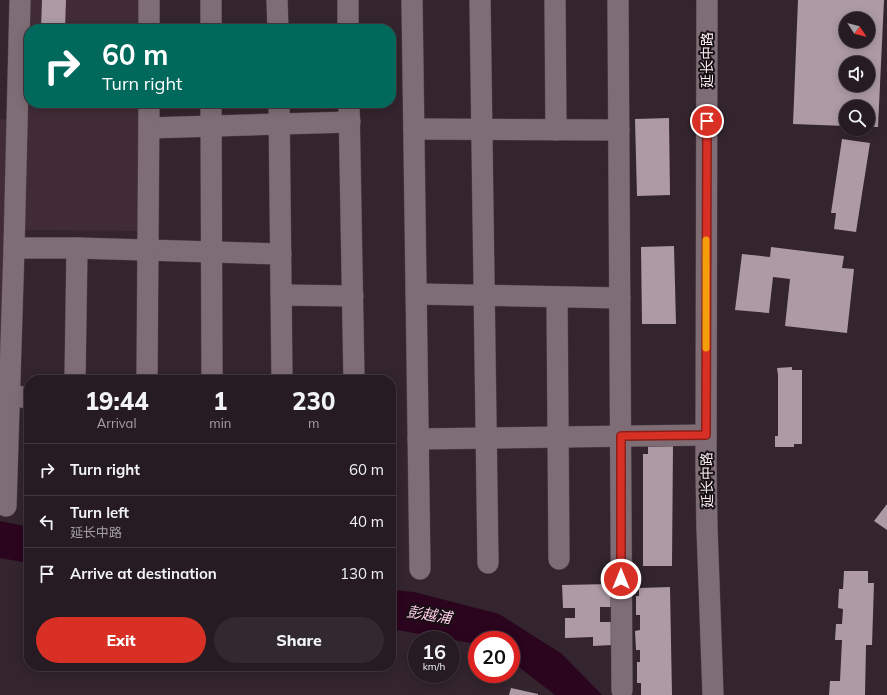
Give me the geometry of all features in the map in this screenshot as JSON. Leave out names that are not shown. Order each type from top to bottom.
[{"type":"street","points":[[6,506],[13,395],[14,248],[20,0]]},
{"type":"street","points":[[149,0],[149,24]]},
{"type":"street","points":[[211,0],[211,24]]},
{"type":"street","points":[[277,0],[278,24]]},
{"type":"street","points":[[348,0],[348,24]]},
{"type":"street","points":[[412,0],[420,569]]},
{"type":"street","points":[[480,0],[488,563]]},
{"type":"street","points":[[555,0],[556,130]]},
{"type":"street","points":[[618,0],[622,690]]},
{"type":"street","name":"延长中路","points":[[707,0],[706,435],[707,528],[713,695]]},
{"type":"street","points":[[147,375],[149,108]]},
{"type":"street","points":[[211,108],[212,375]]},
{"type":"street","points":[[279,108],[282,375]]},
{"type":"street","points":[[149,128],[279,124],[349,113],[354,375]]},
{"type":"street","points":[[414,129],[619,130]]},
{"type":"street","points":[[14,248],[77,248],[281,254]]},
{"type":"street","points":[[75,375],[77,248]]},
{"type":"street","points":[[416,294],[620,298]]},
{"type":"street","points":[[281,295],[352,296]]},
{"type":"street","points":[[557,297],[559,559]]},
{"type":"street","points":[[418,439],[706,435]]},
{"type":"shaded area","points":[[27,0],[142,0],[142,24],[26,24]]},
{"type":"shaded area","points":[[25,108],[141,108],[139,231],[22,230]]},
{"type":"shaded area","points":[[0,119],[11,120],[0,375]]},
{"type":"water","points":[[0,521],[24,526],[24,562],[0,558]]},
{"type":"water","name":"彭越浦","points":[[396,590],[414,592],[499,614],[562,654],[602,695],[555,695],[520,668],[520,631],[468,631],[468,642],[460,641],[460,631],[408,632],[396,630]]},
{"type":"building","points":[[42,0],[66,0],[65,24],[41,24]]},
{"type":"building","points":[[798,0],[884,0],[878,127],[875,127],[875,100],[839,100],[839,126],[793,124]]},
{"type":"building","points":[[669,118],[670,195],[637,196],[635,119]]},
{"type":"building","points":[[842,139],[870,143],[856,232],[834,229],[836,213],[831,213]]},
{"type":"building","points":[[674,246],[676,324],[642,324],[641,247]]},
{"type":"building","points":[[771,247],[844,256],[842,268],[854,269],[847,333],[785,326],[790,279],[773,277],[769,313],[735,310],[742,254],[770,257]]},
{"type":"building","points":[[792,367],[792,370],[802,370],[802,444],[794,444],[794,447],[775,447],[775,436],[778,436],[777,368]]},
{"type":"building","points":[[648,444],[673,444],[672,566],[643,566],[643,454],[648,454]]},
{"type":"building","points":[[887,504],[887,530],[874,521]]},
{"type":"building","points":[[844,571],[868,571],[868,583],[874,583],[872,645],[866,645],[865,695],[829,695],[830,681],[840,681],[842,640],[835,640],[836,624],[842,624],[843,609],[838,608],[839,589],[843,589]]},
{"type":"building","points":[[611,584],[611,607],[600,607],[600,622],[611,622],[612,645],[593,646],[593,637],[565,638],[565,618],[575,618],[575,608],[563,608],[562,585]]},
{"type":"building","points":[[670,587],[672,695],[641,695],[641,683],[637,683],[637,662],[640,662],[640,650],[636,650],[635,631],[640,630],[640,615],[636,615],[636,596],[639,596],[639,588]]},
{"type":"building","points":[[511,688],[538,694],[538,695],[509,695]]},
{"type":"slow traffic","points":[[706,240],[706,348]]},
{"type":"route","points":[[621,579],[621,436],[706,435],[707,121]]}]
